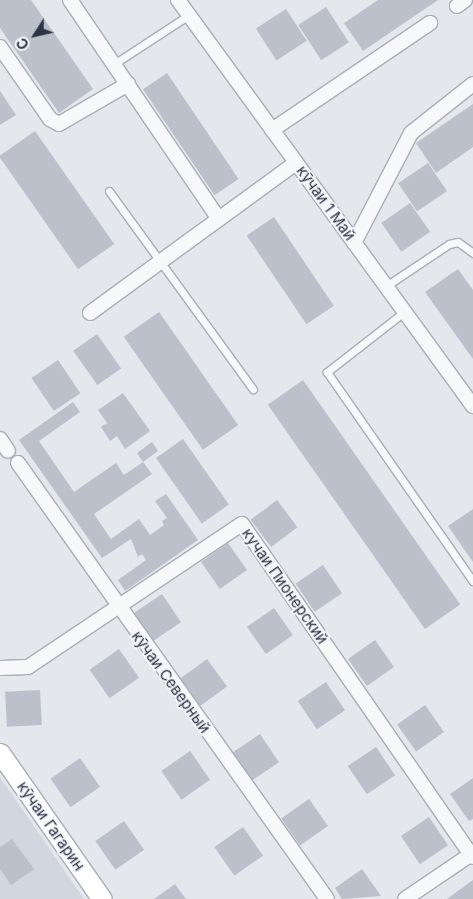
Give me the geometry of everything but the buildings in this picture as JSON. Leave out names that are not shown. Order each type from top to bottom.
[{"type":"main road","name":"кӯчаи Гагарин","points":[[0,753],[102,899]]},
{"type":"street","points":[[70,0],[219,219]]},
{"type":"street","name":"кӯчаи 1 Май","points":[[178,0],[473,406]]},
{"type":"street","points":[[272,130],[430,23]]},
{"type":"street","points":[[0,47],[50,119],[59,124],[68,123],[128,84]]},
{"type":"street","points":[[354,243],[411,133],[473,84]]},
{"type":"street","points":[[90,313],[296,163]]},
{"type":"street","name":"кӯчаи Северный","points":[[18,464],[117,607],[327,899]]},
{"type":"street","name":"кучаи Пионерский","points":[[0,668],[28,667],[242,524],[472,855]]},
{"type":"street","points":[[405,899],[472,855]]},
{"type":"lane","points":[[114,64],[189,15]]},
{"type":"lane","points":[[109,191],[253,389]]},
{"type":"lane","points":[[386,286],[449,244],[458,242],[473,253]]},
{"type":"lane","points":[[404,312],[327,372],[473,581]]},
{"type":"shaded area","points":[[0,777],[84,899],[0,899]]}]
